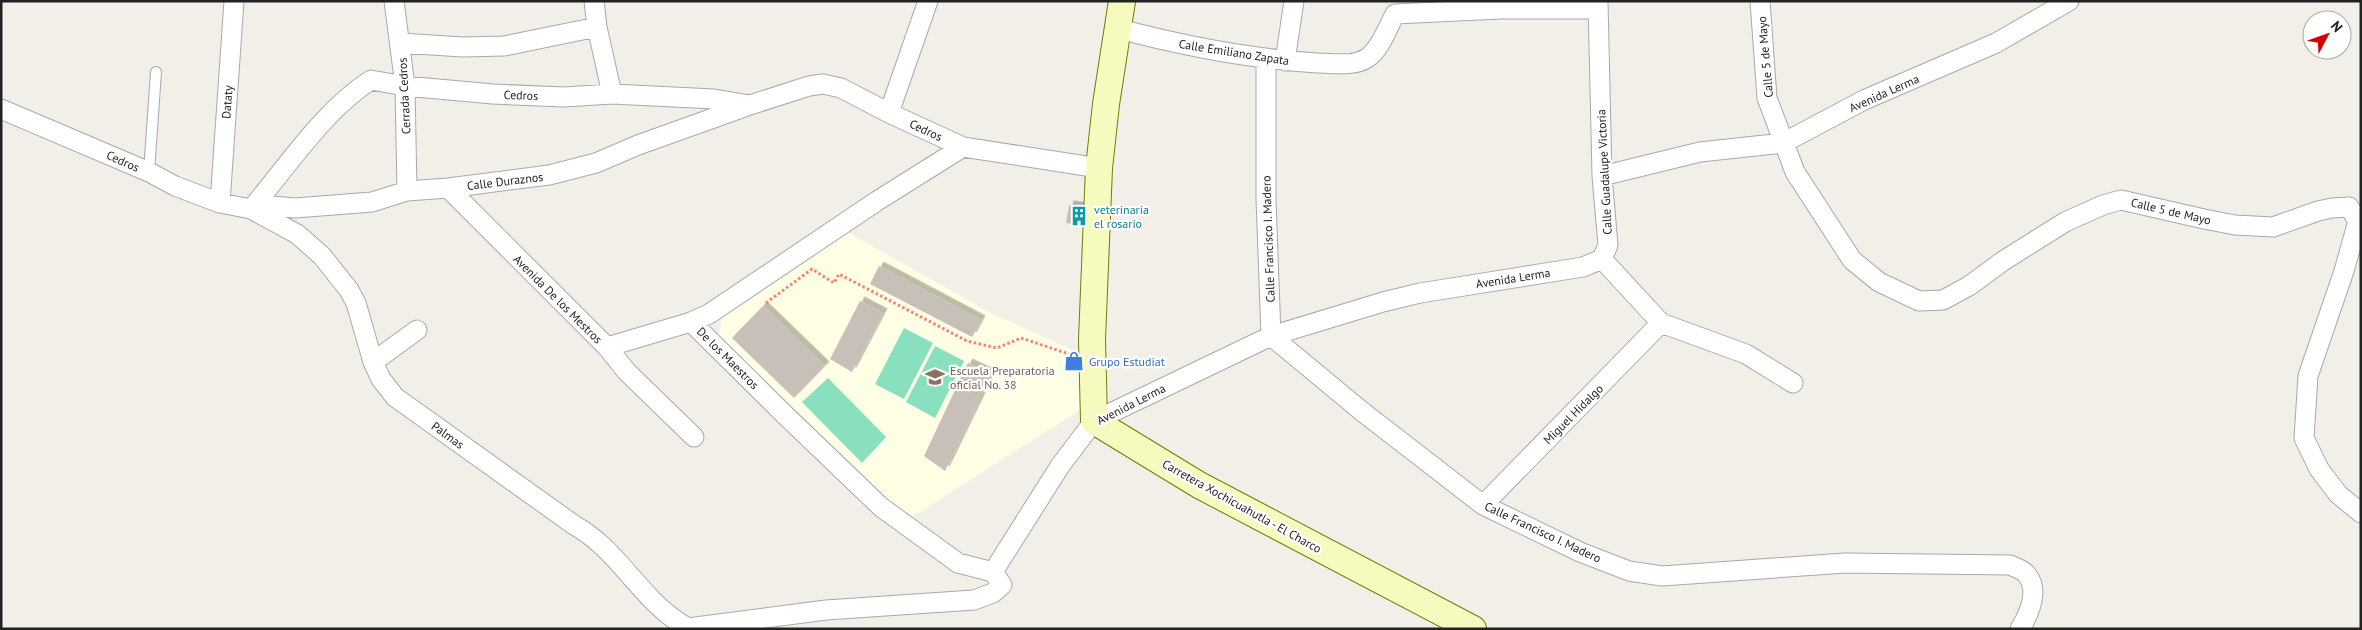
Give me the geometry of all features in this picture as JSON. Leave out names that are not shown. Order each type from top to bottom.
[{"type":"main road","points":[[1094,421],[1092,360],[1099,168],[1116,28],[1122,1]]},
{"type":"main road","name":"Carretera Xochicuahutla - El Charco","points":[[1094,421],[1199,485],[1473,629]]},
{"type":"street","name":"Dataty","points":[[220,203],[234,1]]},
{"type":"street","name":"Cerrada Cedros","points":[[394,1],[406,86],[407,191]]},
{"type":"street","points":[[594,1],[597,27],[612,94]]},
{"type":"street","points":[[889,113],[928,1]]},
{"type":"street","points":[[1285,61],[1294,1]]},
{"type":"street","name":"Calle 5 de Mayo","points":[[1760,1],[1767,98],[1796,172],[1852,260],[1879,282],[1919,302],[1942,300],[1969,286],[2003,261],[2065,222],[2103,205],[2121,200],[2235,225],[2274,227],[2318,211],[2349,207],[2358,221],[2344,272],[2308,376],[2304,438],[2320,469],[2338,494],[2361,513]]},
{"type":"street","name":"Avenida Lerma","points":[[1602,176],[1700,152],[1783,142],[1864,100],[1996,43],[2069,1]]},
{"type":"street","name":"Calle Emiliano Zapata","points":[[1116,28],[1177,44],[1266,60],[1339,64],[1359,62],[1368,58],[1376,47],[1395,8],[1500,9],[1554,5],[1598,5]]},
{"type":"street","name":"Calle Guadalupe Victoria","points":[[1598,5],[1602,176],[1608,245],[1602,259]]},
{"type":"street","points":[[400,43],[463,48],[504,46],[597,27]]},
{"type":"street","name":"Calle Francisco I. Madero","points":[[1266,60],[1266,199],[1271,336],[1483,505],[1580,552],[1629,571],[1662,576],[1845,563],[2010,564],[2026,573],[2032,584],[2032,600],[2028,615],[2020,629]]},
{"type":"street","name":"Cedros","points":[[1,109],[149,172],[175,186],[220,203],[251,210],[322,124],[359,88],[371,80],[463,92],[564,97],[612,94],[714,99],[750,104],[809,86],[823,84],[841,88],[889,113],[963,147],[1099,168]]},
{"type":"street","name":"Calle Duraznos","points":[[251,210],[272,206],[295,208],[372,202],[407,191],[448,188],[550,175],[596,164],[638,145],[750,104]]},
{"type":"street","name":"De los Maestros","points":[[963,147],[876,201],[709,314],[691,322],[881,507],[958,563],[993,572]]},
{"type":"street","name":"Avenida De los Mestros","points":[[448,188],[607,347],[691,322]]},
{"type":"street","name":"Palmas","points":[[251,210],[296,234],[322,256],[342,279],[356,303],[373,362],[381,379],[395,398],[574,526],[590,534],[607,548],[654,604],[689,628]]},
{"type":"street","points":[[1602,259],[1661,323],[1746,354],[1793,383]]},
{"type":"street","name":"Avenida Lerma","points":[[993,572],[1060,466],[1094,421],[1271,336],[1401,298],[1583,267],[1602,259]]},
{"type":"street","name":"Miguel Hidalgo","points":[[1483,505],[1661,323]]},
{"type":"street","points":[[373,362],[417,330]]},
{"type":"street","points":[[607,347],[627,372],[694,437]]},
{"type":"street","points":[[689,628],[826,610],[974,600],[992,593],[1002,585],[993,572]]},
{"type":"lane","points":[[149,172],[156,72]]},
{"type":"path","points":[[766,303],[812,269],[834,283],[838,274],[967,341],[997,348],[1021,338],[1049,349],[1092,360]]},
{"type":"shaded area","points":[[847,232],[991,313],[1078,352],[1080,410],[909,519],[719,335],[723,313]]},
{"type":"green space","points":[[904,328],[933,343],[904,399],[875,384]]},
{"type":"green space","points":[[935,346],[964,361],[935,418],[906,402]]},
{"type":"green space","points":[[828,378],[886,437],[862,463],[802,402]]},
{"type":"building","name":"veterinaria el rosario","points":[[1069,205],[1090,208],[1088,226],[1066,223]]},
{"type":"building","points":[[879,266],[981,320],[972,337],[870,284]]},
{"type":"building","points":[[860,301],[883,313],[852,372],[830,359]]},
{"type":"building","points":[[763,306],[825,366],[794,398],[732,338]]},
{"type":"building","points":[[968,363],[991,374],[982,394],[958,383]]},
{"type":"building","points":[[957,386],[981,397],[945,471],[924,456]]},
{"type":"place","name":"veterinaria el rosario","points":[[1079,216]]},
{"type":"place","name":"Grupo Estudiat","points":[[1074,361]]},
{"type":"place","name":"Escuela Preparatoria oficial No. 38","points":[[935,377]]}]
